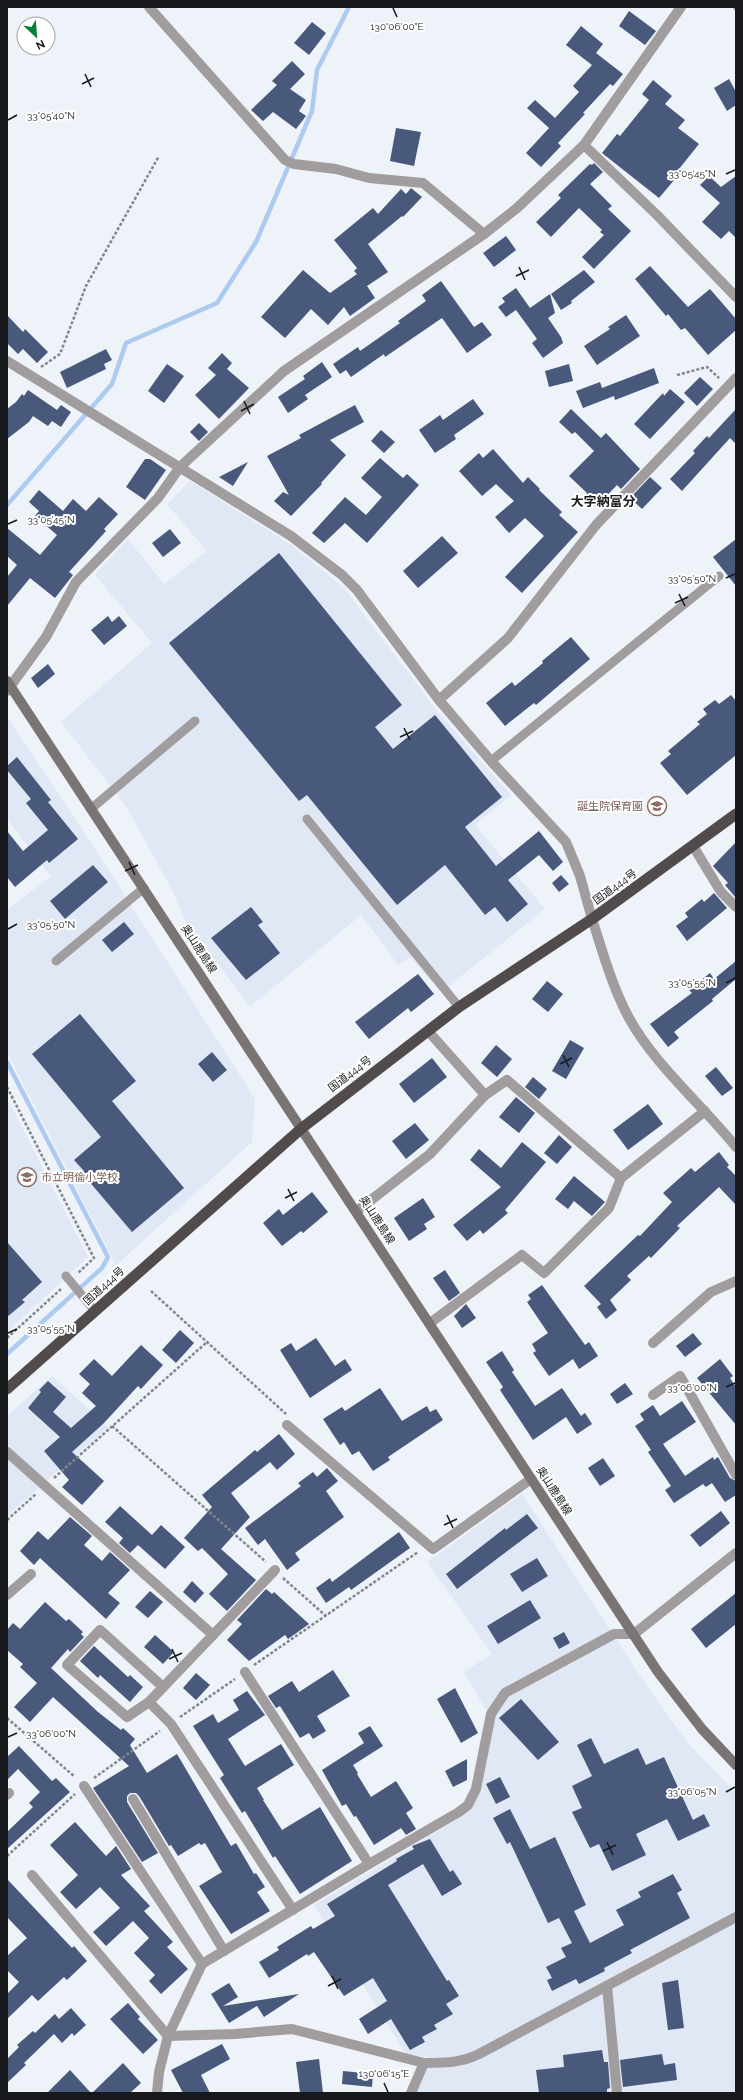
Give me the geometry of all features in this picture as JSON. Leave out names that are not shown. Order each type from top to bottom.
[{"type":"highway","name":"国道444号","points":[[7,1389],[302,1128],[459,1007],[592,919],[736,814]]},
{"type":"main road","name":"奥山鹿島線","points":[[8,686],[92,808],[658,1672],[702,1729],[736,1765]]},
{"type":"street","points":[[149,7],[290,162],[336,169],[369,178],[423,183],[484,234]]},
{"type":"street","points":[[8,686],[46,637],[76,582],[158,498],[180,467],[284,372],[484,234],[517,208],[584,146],[681,7]]},
{"type":"street","points":[[584,146],[657,215],[736,297]]},
{"type":"street","points":[[7,361],[291,536],[342,576],[357,590],[439,700],[491,761],[566,842],[580,876],[607,966],[629,1018],[648,1048],[735,1144]]},
{"type":"street","points":[[439,700],[508,638],[596,525],[736,378]]},
{"type":"street","points":[[693,846],[721,892],[736,907]]},
{"type":"street","points":[[428,1031],[485,1096]]},
{"type":"street","points":[[357,1211],[430,1154],[485,1096],[507,1080],[621,1178]]},
{"type":"street","points":[[430,1323],[522,1255],[544,1273],[609,1208],[621,1178],[705,1111]]},
{"type":"street","points":[[653,1343],[710,1292],[736,1281]]},
{"type":"street","points":[[653,1395],[680,1376],[736,1475]]},
{"type":"street","points":[[287,1425],[433,1549],[531,1479]]},
{"type":"street","points":[[7,1452],[214,1635]]},
{"type":"street","points":[[157,2093],[159,2072],[168,2036],[202,1964],[459,1812],[468,1805],[476,1789],[491,1714],[505,1693],[614,1634],[634,1634],[736,1553]]},
{"type":"street","points":[[163,1687],[100,1630],[67,1664],[127,1717],[149,1702],[275,1570]]},
{"type":"street","points":[[7,1595],[31,1574]]},
{"type":"street","points":[[245,1672],[369,1864]]},
{"type":"street","points":[[149,1702],[171,1724],[293,1910]]},
{"type":"street","points":[[84,1786],[202,1964]]},
{"type":"street","points":[[133,1799],[224,1951]]},
{"type":"street","points":[[32,1875],[168,2036]]},
{"type":"street","points":[[168,2036],[235,2034],[292,2028],[424,2063],[466,2060],[736,1917]]},
{"type":"street","points":[[607,1986],[618,2093]]},
{"type":"street","points":[[411,2093],[424,2063]]},
{"type":"lane","points":[[491,761],[719,576]]},
{"type":"lane","points":[[92,808],[195,721]]},
{"type":"lane","points":[[307,819],[459,1007]]},
{"type":"lane","points":[[56,961],[144,888]]},
{"type":"lane","points":[[70,1280],[95,1311]]},
{"type":"path","points":[[29,374],[60,354],[86,286],[159,156]]},
{"type":"path","points":[[677,375],[708,367],[728,386]]},
{"type":"path","points":[[7,1087],[94,1258],[7,1338]]},
{"type":"path","points":[[151,1291],[288,1416],[287,1425]]},
{"type":"path","points":[[7,1520],[207,1342]]},
{"type":"path","points":[[112,1426],[326,1616]]},
{"type":"path","points":[[7,1856],[84,1786],[428,1545]]},
{"type":"path","points":[[7,1718],[84,1786]]},
{"type":"shaded area","points":[[190,481],[290,544],[343,587],[438,712],[511,795],[475,825],[545,909],[441,992],[410,957],[398,965],[361,915],[250,1007],[186,922],[171,888],[127,808],[61,722],[152,643],[95,575],[128,539],[164,584],[207,551],[167,504]]},
{"type":"shaded area","points":[[7,717],[77,821],[255,1099],[252,1142],[116,1265],[7,1052],[7,910],[51,876],[7,819]]},
{"type":"shaded area","name":"市立明倫小学校","points":[[7,1098],[88,1257],[7,1332]]},
{"type":"shaded area","points":[[52,1376],[108,1427],[7,1516],[7,1416]]},
{"type":"shaded area","points":[[522,1494],[642,1679],[688,1743],[736,1793],[736,2093],[416,2093],[428,2057],[405,2053],[314,1905],[465,1815],[480,1790],[494,1724],[464,1672],[492,1654],[427,1562]]},
{"type":"building","points":[[629,11],[656,31],[645,45],[619,26]]},
{"type":"building","points":[[312,22],[326,33],[309,55],[294,43]]},
{"type":"building","points":[[581,26],[603,44],[596,53],[623,74],[613,86],[610,84],[583,113],[585,114],[558,143],[561,146],[541,167],[526,153],[549,128],[527,108],[535,100],[555,118],[579,92],[573,86],[592,65],[566,45]]},
{"type":"building","points":[[292,61],[305,74],[290,89],[306,100],[299,111],[306,116],[296,129],[273,112],[263,121],[251,110],[277,85],[272,81]]},
{"type":"building","points":[[729,79],[736,92],[736,105],[727,111],[714,88]]},
{"type":"building","points":[[653,80],[672,96],[665,104],[685,120],[678,128],[699,144],[675,174],[675,179],[659,198],[602,153],[617,134],[620,136],[649,100],[642,94]]},
{"type":"building","points":[[396,128],[421,132],[414,166],[390,161]]},
{"type":"building","points":[[594,163],[603,172],[590,184],[612,206],[608,209],[631,231],[594,269],[582,257],[604,235],[600,232],[602,230],[579,208],[551,237],[536,222],[561,198],[558,195],[590,164],[592,165]]},
{"type":"building","points":[[709,176],[721,187],[736,176],[736,238],[729,231],[721,239],[702,222],[720,203],[700,185]]},
{"type":"building","points":[[411,188],[422,197],[403,217],[402,216],[368,244],[388,272],[367,286],[375,298],[350,316],[344,307],[328,325],[311,309],[285,338],[261,317],[303,270],[330,293],[357,274],[354,271],[357,268],[334,240],[373,208],[378,214],[401,189],[406,194]]},
{"type":"building","points":[[506,236],[516,250],[494,267],[483,253]]},
{"type":"building","points":[[650,266],[688,307],[710,289],[736,319],[736,330],[708,355],[685,328],[681,330],[668,314],[666,316],[635,279]]},
{"type":"building","points":[[584,270],[595,282],[571,301],[572,303],[561,310],[551,294]]},
{"type":"building","points":[[441,281],[474,327],[482,322],[492,335],[467,353],[442,318],[385,357],[384,354],[351,377],[346,370],[340,374],[333,364],[358,347],[360,351],[400,323],[398,321],[426,301],[422,295]]},
{"type":"building","points":[[516,288],[530,308],[550,294],[555,313],[548,318],[561,337],[563,343],[543,358],[532,343],[537,339],[516,310],[506,317],[498,307],[505,302],[502,298]]},
{"type":"building","points":[[7,315],[23,332],[25,329],[48,352],[37,363],[23,349],[18,354],[7,343]]},
{"type":"building","points":[[626,315],[640,336],[597,365],[584,346],[610,329],[608,327]]},
{"type":"building","points":[[106,349],[112,360],[104,364],[106,369],[67,388],[60,372]]},
{"type":"building","points":[[222,353],[232,363],[227,369],[249,388],[219,419],[195,395],[216,375],[208,368]]},
{"type":"building","points":[[322,362],[332,377],[305,395],[308,399],[288,413],[278,397],[305,379],[303,376]]},
{"type":"building","points":[[167,364],[184,376],[164,403],[148,391]]},
{"type":"building","points":[[569,364],[573,381],[549,387],[545,371]]},
{"type":"building","points":[[654,368],[659,383],[615,400],[614,396],[583,408],[576,391],[600,382],[602,388]]},
{"type":"building","points":[[700,377],[713,389],[697,406],[684,393]]},
{"type":"building","points":[[670,389],[685,402],[650,439],[634,424],[663,393],[664,396]]},
{"type":"building","points":[[28,390],[57,410],[61,405],[71,412],[61,427],[52,421],[48,426],[33,416],[29,422],[7,439],[7,409],[16,402],[22,394],[24,396]]},
{"type":"building","points":[[473,399],[484,414],[454,435],[456,439],[435,453],[419,430],[440,415],[443,420]]},
{"type":"building","points":[[355,405],[364,422],[330,440],[346,455],[321,483],[322,484],[291,516],[274,501],[283,492],[289,495],[267,456],[301,438],[299,435]]},
{"type":"building","points":[[571,409],[601,438],[606,433],[640,469],[621,489],[617,485],[596,507],[584,496],[587,493],[569,476],[594,451],[575,432],[572,434],[559,422]]},
{"type":"building","points":[[736,409],[736,444],[730,438],[682,491],[670,479],[695,453],[693,451],[707,436],[709,438]]},
{"type":"building","points":[[199,423],[208,432],[199,441],[190,432]]},
{"type":"building","points":[[381,430],[395,442],[384,453],[371,441]]},
{"type":"building","points":[[493,449],[523,483],[528,477],[562,512],[559,515],[578,532],[522,593],[505,577],[544,536],[525,518],[509,533],[495,517],[514,501],[496,484],[482,496],[459,471],[479,453],[483,458]]},
{"type":"building","points":[[380,458],[403,478],[407,474],[419,485],[367,543],[345,523],[324,543],[312,533],[345,497],[366,515],[382,497],[361,478]]},
{"type":"building","points":[[145,459],[150,459],[166,470],[145,500],[126,487]]},
{"type":"building","points":[[248,462],[233,486],[219,477]]},
{"type":"building","points":[[650,477],[662,488],[642,509],[630,498]]},
{"type":"building","points":[[39,490],[63,511],[73,499],[86,511],[99,497],[118,514],[104,529],[106,531],[69,572],[73,575],[55,598],[30,578],[7,606],[7,577],[17,565],[7,556],[7,528],[40,555],[57,535],[35,516],[39,511],[29,502]]},
{"type":"building","points":[[170,529],[181,543],[163,557],[152,543]]},
{"type":"building","points":[[442,536],[458,553],[418,588],[403,571]]},
{"type":"building","points":[[736,539],[736,586],[713,557]]},
{"type":"building","points":[[279,553],[402,705],[375,727],[393,749],[435,715],[502,797],[465,827],[496,866],[539,831],[563,862],[553,871],[539,855],[508,880],[528,904],[507,922],[495,907],[485,915],[445,865],[397,905],[307,795],[299,801],[169,643]]},
{"type":"building","points":[[108,616],[112,622],[119,616],[127,626],[104,645],[91,630]]},
{"type":"building","points":[[571,637],[590,659],[536,705],[534,703],[505,726],[486,703],[512,682],[515,686]]},
{"type":"building","points":[[48,664],[55,674],[38,688],[31,678]]},
{"type":"building","points":[[731,695],[736,701],[736,755],[687,795],[660,763],[671,754],[668,751],[700,724],[697,722],[707,714],[703,709],[715,700],[719,704]]},
{"type":"building","points":[[17,757],[51,800],[48,802],[78,839],[49,863],[47,860],[15,887],[7,877],[7,831],[23,851],[48,830],[26,803],[31,799],[7,770],[7,766]]},
{"type":"building","points":[[736,842],[736,898],[725,885],[728,883],[713,866]]},
{"type":"building","points":[[93,865],[108,882],[65,919],[50,901]]},
{"type":"building","points":[[561,875],[569,884],[559,892],[552,883]]},
{"type":"building","points":[[714,893],[727,908],[687,941],[676,926],[688,917],[685,913],[702,899],[704,902]]},
{"type":"building","points":[[251,907],[263,922],[258,925],[280,953],[246,980],[211,938]]},
{"type":"building","points":[[124,922],[134,934],[112,952],[102,940]]},
{"type":"building","points":[[736,961],[736,979],[712,999],[713,1001],[674,1032],[679,1038],[668,1047],[650,1024],[692,993],[689,990],[710,973],[714,979]]},
{"type":"building","points":[[418,974],[434,994],[411,1012],[408,1008],[369,1039],[355,1022]]},
{"type":"building","points":[[547,981],[563,994],[548,1012],[532,999]]},
{"type":"building","points":[[80,1014],[136,1081],[112,1101],[184,1188],[132,1232],[82,1173],[84,1171],[74,1160],[101,1137],[32,1054]]},
{"type":"building","points":[[570,1040],[584,1048],[566,1079],[552,1071]]},
{"type":"building","points":[[496,1045],[512,1059],[497,1077],[481,1063]]},
{"type":"building","points":[[212,1052],[227,1070],[213,1082],[198,1064]]},
{"type":"building","points":[[432,1058],[447,1077],[414,1103],[399,1084]]},
{"type":"building","points":[[716,1067],[733,1088],[722,1096],[705,1076]]},
{"type":"building","points":[[533,1077],[547,1089],[539,1099],[525,1087]]},
{"type":"building","points":[[516,1097],[535,1113],[519,1133],[499,1117]]},
{"type":"building","points":[[648,1104],[663,1124],[628,1150],[613,1130]]},
{"type":"building","points":[[415,1123],[429,1140],[406,1159],[392,1141]]},
{"type":"building","points":[[559,1135],[572,1147],[557,1164],[544,1153]]},
{"type":"building","points":[[522,1142],[546,1162],[505,1210],[508,1213],[483,1234],[480,1230],[467,1241],[453,1225],[501,1187],[470,1160],[479,1149],[501,1168]]},
{"type":"building","points":[[719,1152],[729,1165],[727,1167],[736,1176],[736,1205],[719,1187],[677,1226],[680,1228],[651,1258],[649,1256],[627,1276],[631,1280],[610,1300],[617,1310],[606,1319],[597,1307],[601,1304],[584,1286],[638,1235],[640,1236],[672,1202],[663,1193],[691,1168],[695,1172]]},
{"type":"building","points":[[574,1176],[605,1202],[592,1216],[574,1201],[568,1209],[555,1199]]},
{"type":"building","points":[[312,1192],[328,1212],[303,1233],[301,1231],[282,1246],[263,1223],[279,1209],[283,1215]]},
{"type":"building","points":[[423,1198],[435,1217],[424,1224],[427,1229],[409,1241],[394,1218]]},
{"type":"building","points":[[7,1242],[42,1282],[22,1300],[25,1302],[7,1317]]},
{"type":"building","points":[[445,1270],[460,1293],[449,1301],[433,1278]]},
{"type":"building","points":[[542,1285],[585,1345],[589,1342],[598,1356],[579,1369],[573,1359],[549,1376],[533,1353],[536,1351],[532,1344],[548,1333],[527,1302],[531,1299],[528,1295]]},
{"type":"building","points":[[466,1304],[476,1318],[462,1328],[454,1316]]},
{"type":"building","points":[[180,1330],[194,1343],[176,1363],[162,1350]]},
{"type":"building","points":[[693,1333],[702,1344],[685,1357],[676,1346]]},
{"type":"building","points":[[316,1338],[335,1366],[345,1359],[352,1370],[310,1398],[280,1350],[291,1343],[296,1351]]},
{"type":"building","points":[[141,1345],[163,1365],[141,1389],[138,1386],[104,1423],[72,1452],[104,1481],[82,1505],[62,1487],[69,1480],[44,1451],[60,1437],[28,1408],[41,1392],[39,1390],[48,1381],[66,1397],[53,1412],[71,1428],[96,1406],[82,1393],[90,1384],[79,1374],[94,1359],[112,1376]]},
{"type":"building","points":[[502,1351],[514,1370],[512,1372],[535,1406],[562,1388],[581,1416],[585,1413],[592,1424],[577,1434],[566,1417],[533,1440],[500,1390],[503,1387],[486,1362]]},
{"type":"building","points":[[720,1359],[733,1376],[730,1378],[736,1387],[736,1425],[697,1378]]},
{"type":"building","points":[[625,1383],[633,1394],[617,1404],[610,1394]]},
{"type":"building","points":[[380,1388],[402,1421],[427,1406],[430,1412],[436,1409],[443,1420],[388,1457],[390,1460],[373,1471],[359,1451],[352,1455],[344,1442],[340,1445],[323,1419],[342,1407],[345,1411]]},
{"type":"building","points":[[682,1401],[696,1422],[663,1444],[685,1476],[713,1457],[714,1460],[718,1457],[730,1478],[736,1481],[736,1495],[725,1502],[712,1483],[706,1487],[703,1484],[674,1503],[665,1490],[671,1486],[648,1452],[651,1450],[635,1426],[644,1420],[640,1414],[653,1405],[660,1416]]},
{"type":"building","points":[[279,1434],[295,1454],[277,1470],[270,1462],[231,1493],[250,1517],[221,1549],[256,1580],[227,1611],[209,1594],[228,1574],[202,1548],[198,1551],[184,1538],[212,1507],[202,1495],[255,1450],[257,1452]]},
{"type":"building","points":[[603,1458],[615,1476],[600,1486],[588,1468]]},
{"type":"building","points":[[327,1468],[338,1481],[326,1491],[344,1517],[295,1553],[300,1560],[287,1570],[265,1539],[258,1545],[245,1528],[301,1486],[298,1483],[313,1472],[317,1477]]},
{"type":"building","points":[[120,1506],[152,1535],[161,1525],[185,1547],[165,1569],[138,1545],[130,1553],[119,1543],[123,1538],[105,1522]]},
{"type":"building","points":[[721,1511],[730,1523],[700,1547],[690,1535]]},
{"type":"building","points":[[527,1514],[538,1528],[457,1589],[446,1574],[505,1528],[506,1530]]},
{"type":"building","points":[[70,1517],[92,1536],[84,1545],[102,1561],[110,1552],[130,1570],[108,1593],[120,1603],[106,1619],[40,1558],[34,1565],[20,1551],[38,1531],[48,1540]]},
{"type":"building","points":[[399,1532],[410,1548],[351,1590],[349,1587],[326,1603],[316,1588],[330,1578],[332,1582]]},
{"type":"building","points":[[537,1558],[548,1576],[522,1592],[510,1574]]},
{"type":"building","points":[[192,1581],[204,1593],[195,1603],[183,1592]]},
{"type":"building","points":[[266,1589],[272,1594],[274,1592],[309,1624],[288,1639],[285,1635],[249,1661],[227,1640],[242,1624],[237,1620]]},
{"type":"building","points":[[150,1591],[163,1602],[148,1618],[135,1607]]},
{"type":"building","points":[[736,1593],[736,1624],[706,1648],[691,1629]]},
{"type":"building","points":[[530,1600],[541,1618],[498,1644],[487,1626]]},
{"type":"building","points":[[45,1602],[66,1621],[69,1619],[83,1632],[81,1634],[84,1637],[70,1652],[68,1649],[51,1668],[98,1712],[121,1730],[123,1728],[135,1739],[130,1745],[147,1773],[177,1754],[231,1846],[236,1843],[254,1874],[256,1873],[265,1887],[257,1892],[270,1911],[231,1934],[199,1886],[222,1872],[205,1843],[201,1845],[199,1843],[178,1856],[171,1845],[169,1846],[139,1796],[136,1793],[130,1793],[127,1796],[127,1802],[158,1853],[142,1862],[93,1788],[129,1766],[53,1697],[30,1722],[14,1707],[37,1683],[20,1667],[23,1664],[7,1650],[7,1630],[13,1623],[20,1629]]},
{"type":"building","points":[[564,1632],[570,1643],[559,1649],[553,1638]]},
{"type":"building","points":[[155,1635],[174,1652],[163,1664],[144,1647]]},
{"type":"building","points":[[94,1646],[128,1677],[130,1675],[143,1687],[130,1702],[100,1675],[98,1678],[80,1661]]},
{"type":"building","points":[[333,1670],[350,1696],[317,1716],[326,1731],[313,1739],[309,1733],[300,1738],[280,1706],[276,1708],[268,1696],[292,1681],[299,1692]]},
{"type":"building","points":[[196,1673],[210,1685],[196,1700],[183,1688]]},
{"type":"building","points":[[455,1688],[478,1733],[461,1743],[437,1699]]},
{"type":"building","points":[[247,1691],[265,1715],[228,1739],[245,1766],[281,1744],[294,1765],[257,1788],[263,1800],[282,1830],[320,1807],[352,1861],[300,1894],[275,1856],[273,1858],[245,1811],[242,1813],[220,1778],[224,1775],[193,1726],[213,1714],[218,1723],[239,1710],[233,1700]]},
{"type":"building","points":[[521,1699],[559,1742],[538,1760],[499,1718]]},
{"type":"building","points":[[370,1726],[383,1746],[353,1765],[358,1773],[357,1774],[371,1797],[396,1781],[413,1808],[406,1813],[416,1829],[406,1835],[401,1828],[374,1845],[356,1816],[354,1817],[346,1804],[342,1806],[322,1770],[364,1743],[358,1733]]},
{"type":"building","points":[[591,1738],[604,1764],[638,1748],[646,1765],[664,1757],[693,1820],[704,1814],[710,1826],[678,1841],[667,1819],[636,1834],[646,1855],[612,1871],[599,1844],[590,1848],[572,1812],[582,1808],[572,1786],[592,1776],[577,1745]]},
{"type":"building","points":[[19,1746],[52,1781],[56,1778],[70,1792],[7,1849],[7,1832],[33,1807],[29,1803],[40,1792],[18,1769],[7,1780],[7,1757]]},
{"type":"building","points":[[467,1759],[467,1780],[453,1787],[445,1771]]},
{"type":"building","points":[[500,1777],[510,1797],[496,1804],[486,1784]]},
{"type":"building","points":[[510,1809],[530,1849],[555,1837],[586,1905],[574,1911],[590,1943],[624,1925],[616,1910],[641,1897],[638,1892],[673,1874],[682,1890],[677,1893],[690,1918],[630,1950],[632,1953],[604,1968],[605,1971],[579,1984],[576,1979],[552,1991],[547,1980],[552,1978],[546,1967],[566,1957],[561,1948],[572,1943],[559,1918],[548,1923],[510,1842],[507,1844],[493,1818]]},
{"type":"building","points":[[75,1822],[106,1856],[116,1846],[131,1869],[121,1875],[150,1906],[144,1911],[173,1942],[167,1947],[188,1969],[161,1994],[149,1981],[155,1975],[134,1953],[149,1938],[133,1921],[106,1946],[93,1932],[120,1908],[100,1887],[76,1909],[60,1892],[78,1875],[50,1845]]},
{"type":"building","points":[[430,1839],[450,1872],[453,1870],[462,1884],[442,1896],[423,1864],[388,1885],[447,1981],[449,1980],[459,1996],[446,2004],[453,2014],[434,2025],[437,2029],[422,2037],[425,2042],[410,2050],[391,2019],[368,2034],[359,2019],[387,2001],[373,1978],[344,1996],[314,1952],[308,1956],[307,1954],[269,1978],[259,1962],[279,1950],[277,1947],[311,1926],[313,1929],[335,1916],[327,1904],[397,1861],[396,1859],[414,1849],[412,1846]]},
{"type":"building","points":[[7,1879],[72,1948],[74,1946],[87,1961],[67,1980],[64,1977],[38,2001],[32,1995],[7,2019],[7,1994],[19,1982],[7,1970],[7,1956],[27,1938],[7,1917]]},
{"type":"building","points":[[678,1980],[684,2028],[668,2030],[662,1983]]},
{"type":"building","points":[[229,1983],[238,1997],[223,2006],[299,1994],[264,2017],[257,2006],[229,2023],[211,1994]]},
{"type":"building","points":[[128,2003],[140,2017],[138,2019],[158,2040],[143,2054],[110,2019]]},
{"type":"building","points":[[71,2008],[86,2025],[74,2036],[72,2033],[62,2043],[54,2034],[24,2063],[26,2065],[7,2083],[7,2059],[19,2047],[17,2045],[33,2031],[35,2033],[55,2014],[59,2019]]},
{"type":"building","points":[[222,2044],[230,2059],[201,2075],[210,2093],[183,2093],[171,2070]]},
{"type":"building","points":[[602,2050],[604,2062],[608,2062],[610,2088],[607,2089],[607,2093],[539,2093],[536,2070],[564,2067],[563,2055]]},
{"type":"building","points":[[662,2054],[664,2065],[675,2063],[677,2080],[623,2087],[620,2060]]},
{"type":"building","points":[[319,2059],[323,2093],[300,2093],[296,2062]]},
{"type":"building","points":[[123,2063],[141,2083],[130,2093],[92,2093]]},
{"type":"building","points":[[70,2070],[91,2093],[47,2093]]},
{"type":"building","points":[[343,2071],[373,2074],[372,2087],[342,2084]]},
{"type":"waterway","points":[[7,505],[112,384],[126,343],[217,303],[256,242],[312,111],[317,70],[349,7]]},
{"type":"waterway","points":[[7,1062],[108,1257],[102,1268],[7,1354]]},
{"type":"place","name":"誕生院保育園","points":[[657,806]]},
{"type":"place","name":"市立明倫小学校","points":[[27,1177]]},
{"type":"district","name":"大字納富分","points":[[603,501]]}]
